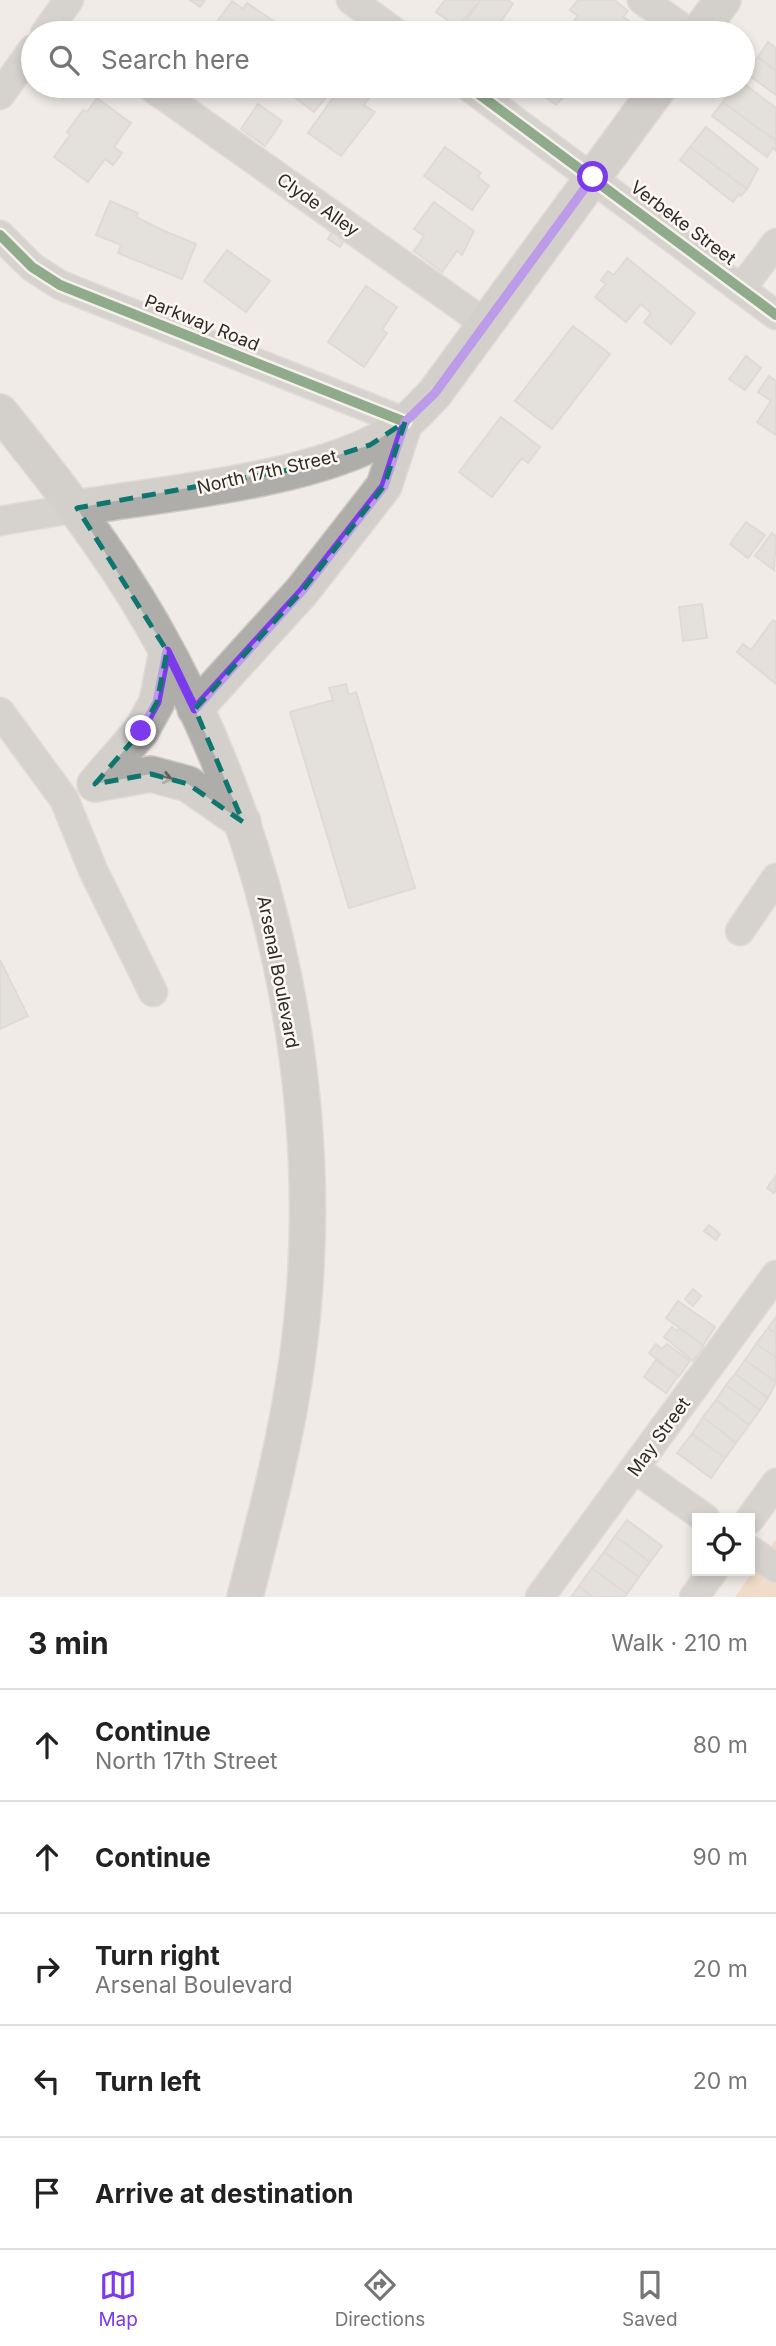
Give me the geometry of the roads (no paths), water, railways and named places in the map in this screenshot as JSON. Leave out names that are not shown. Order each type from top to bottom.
[{"type":"main road","points":[[707,21],[723,0]]},
{"type":"main road","name":"North 17th Street","points":[[77,508],[294,469],[370,445],[405,422],[435,393],[651,98]]},
{"type":"main road","name":"Arsenal Boulevard","points":[[0,412],[77,508],[118,569],[167,651],[243,822],[275,940],[289,1012],[303,1137],[306,1218],[298,1360],[280,1455],[245,1597]]},
{"type":"main road","points":[[195,709],[302,591],[384,486],[405,422]]},
{"type":"main road","points":[[79,791],[141,731],[157,702],[167,651]]},
{"type":"main road","points":[[79,791],[150,774],[188,784],[243,822]]},
{"type":"street","points":[[351,0],[380,21]]},
{"type":"street","points":[[642,0],[673,21]]},
{"type":"street","points":[[0,95],[21,66]]},
{"type":"street","name":"Clyde Alley","points":[[167,98],[486,324]]},
{"type":"street","name":"Verbeke Street","points":[[484,98],[776,315]]},
{"type":"street","name":"Parkway Road","points":[[0,234],[32,267],[60,285],[405,422]]},
{"type":"street","points":[[741,289],[776,243]]},
{"type":"street","points":[[0,521],[77,508]]},
{"type":"street","points":[[0,712],[79,791],[93,870],[153,992]]},
{"type":"street","points":[[740,930],[776,878]]},
{"type":"street","name":"May Street","points":[[540,1597],[776,1275]]},
{"type":"street","points":[[635,1469],[698,1513]]},
{"type":"street","points":[[754,1513],[776,1483]]},
{"type":"street","points":[[755,1553],[776,1568]]},
{"type":"street","points":[[694,1597],[709,1576]]}]
